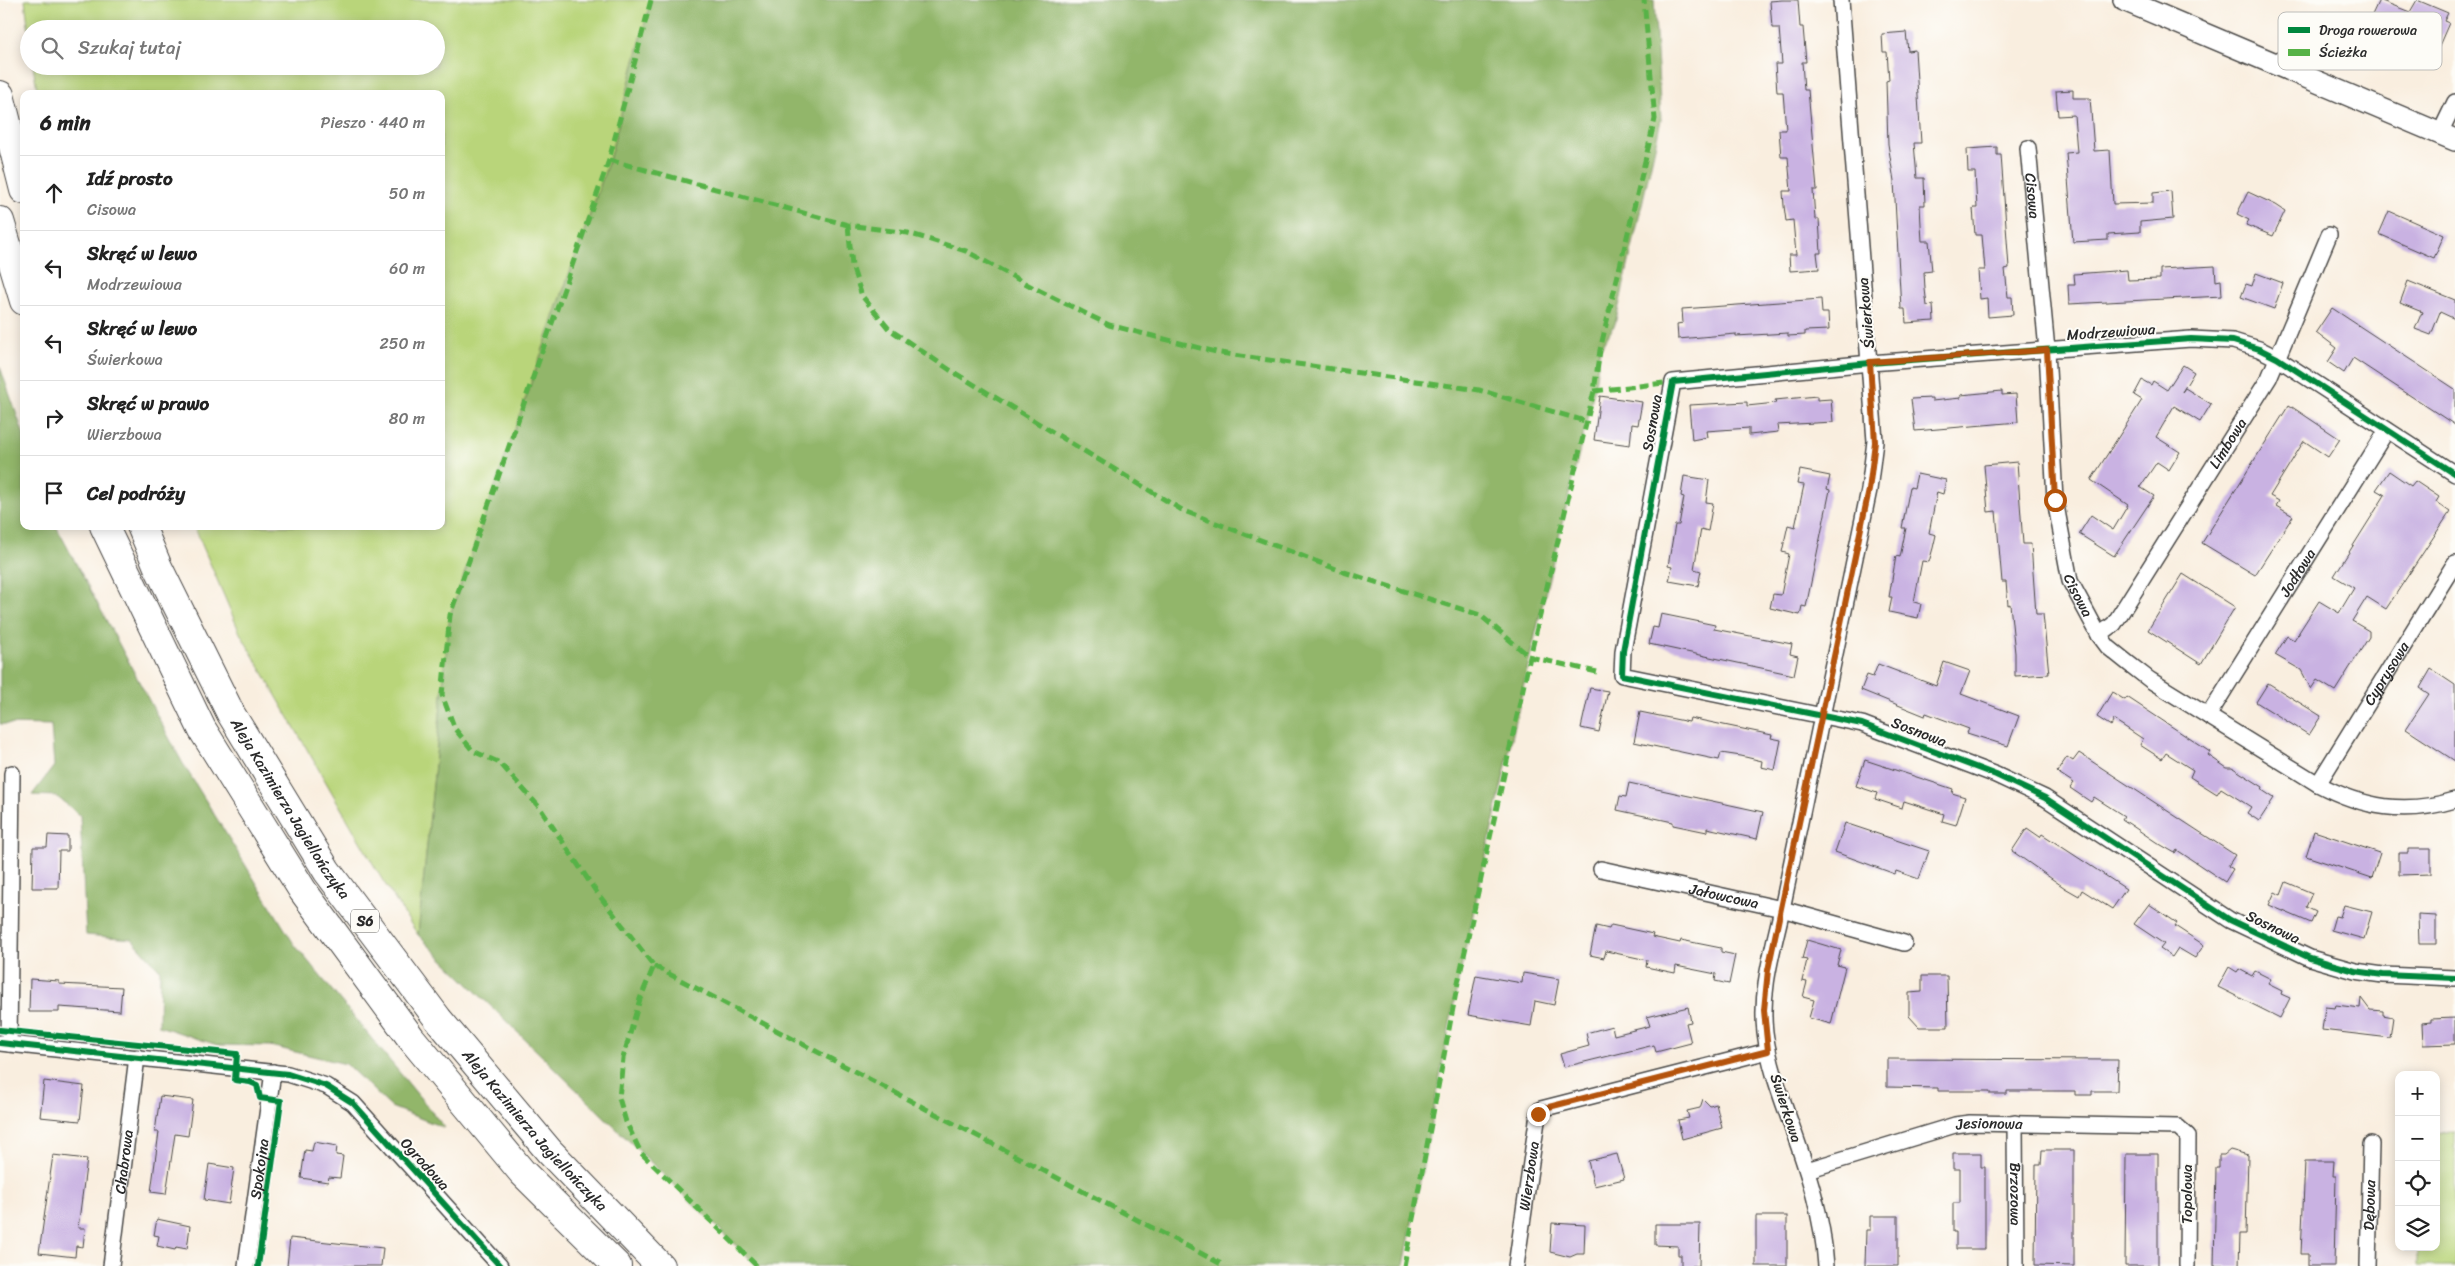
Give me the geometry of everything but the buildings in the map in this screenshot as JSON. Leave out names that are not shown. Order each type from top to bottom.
[{"type":"highway","points":[[0,95],[20,174]]},
{"type":"highway","points":[[0,221],[20,288]]},
{"type":"highway","name":"S6","points":[[106,530],[202,730],[303,891],[411,1038],[522,1172],[617,1266]]},
{"type":"highway","name":"Aleja Kazimierza Jagiellończyka","points":[[143,530],[158,567],[231,714],[328,871],[438,1019],[549,1151],[660,1266]]},
{"type":"main road","points":[[2124,0],[2278,65]]},
{"type":"main road","points":[[2291,70],[2448,136]]},
{"type":"street","name":"Świerkowa","points":[[1826,1266],[1821,1222],[1807,1170],[1768,1051],[1764,1010],[1765,990],[1869,490],[1875,442],[1841,0]]},
{"type":"street","points":[[2448,136],[2455,102]]},
{"type":"street","name":"Cisowa","points":[[2028,148],[2047,350],[2055,500],[2063,553],[2070,581],[2099,634],[2108,647],[2135,669],[2318,784],[2361,803],[2394,808],[2421,808],[2455,800]]},
{"type":"street","name":"Limbowa","points":[[2099,634],[2114,624],[2269,378],[2329,235]]},
{"type":"street","name":"Modrzewiowa","points":[[1673,382],[1870,362],[2209,338],[2233,341],[2260,349],[2277,358],[2455,474]]},
{"type":"street","name":"Sosnowa","points":[[1673,382],[1623,651],[1622,675],[1862,724],[2028,789],[2092,827],[2230,920],[2310,958],[2355,971],[2384,975],[2455,978]]},
{"type":"street","name":"Jodłowa","points":[[2208,716],[2387,430]]},
{"type":"street","name":"Cyprysowa","points":[[2318,784],[2455,563]]},
{"type":"street","points":[[12,772],[4,1043],[273,1072]]},
{"type":"street","name":"Jałowcowa","points":[[1601,869],[1782,909],[1904,943]]},
{"type":"street","name":"Wierzbowa","points":[[1516,1266],[1538,1114],[1541,1109],[1768,1051]]},
{"type":"street","name":"Chabrowa","points":[[111,1266],[137,1057]]},
{"type":"street","name":"Ogrodowa","points":[[273,1072],[302,1078],[326,1086],[353,1103],[500,1266]]},
{"type":"street","name":"Spokojna","points":[[246,1266],[273,1072]]},
{"type":"street","name":"Jesionowa","points":[[1807,1170],[1954,1125],[2015,1123],[2178,1126]]},
{"type":"street","name":"Brzozowa","points":[[2015,1123],[2016,1266]]},
{"type":"street","name":"Topolowa","points":[[2178,1126],[2188,1136],[2187,1266]]},
{"type":"street","name":"Dębowa","points":[[2368,1266],[2371,1144]]},
{"type":"green space","points":[[25,0],[651,0],[609,160],[450,615],[418,935],[383,881],[240,633],[196,530],[445,530],[445,90],[37,90],[35,75],[445,75],[445,20],[27,20]]},
{"type":"green space","points":[[651,0],[1654,0],[1661,120],[1615,324],[1600,350],[1594,391],[1530,657],[1457,987],[1404,1266],[757,1266],[418,935],[450,615],[609,160]]},
{"type":"green space","points":[[0,367],[20,424],[20,530],[58,530],[182,762],[294,944],[445,1128],[391,1107],[346,1064],[270,1046],[217,1045],[159,1026],[160,970],[132,939],[86,935],[80,815],[56,796],[32,795],[54,766],[51,725],[0,724]]},
{"type":"green space","points":[[2455,1132],[2455,1266],[2417,1266],[2417,1251],[2440,1251],[2440,1133]]},
{"type":"marked path","points":[[651,0],[609,160],[450,615],[442,695],[455,729],[473,751],[500,763],[540,808],[595,890],[654,966],[640,999],[623,1058],[619,1098],[626,1122],[641,1153],[757,1266]]},
{"type":"marked path","points":[[1404,1266],[1457,987],[1530,657],[1594,391],[1600,350],[1655,119],[1644,0]]},
{"type":"marked path","points":[[609,160],[848,225],[908,233],[966,251],[1034,288],[1109,325],[1220,353],[1479,390],[1585,421]]},
{"type":"marked path","points":[[848,225],[852,266],[862,296],[889,329],[950,370],[1182,510],[1344,572],[1480,615],[1530,657],[1597,672]]},
{"type":"marked path","points":[[1594,391],[1673,382]]},
{"type":"marked path","points":[[654,966],[1225,1266]]},
{"type":"cycle path","points":[[2455,474],[2277,358],[2259,349],[2233,341],[2191,339],[1870,363],[1673,382],[1623,651],[1622,675],[1862,724],[1996,775],[2045,798],[2230,920],[2310,958],[2355,971],[2383,975],[2455,978]]},
{"type":"cycle path","points":[[0,1030],[237,1054],[235,1080],[257,1085],[260,1098],[281,1101],[258,1266]]},
{"type":"cycle path","points":[[0,1043],[288,1074],[326,1086],[353,1103],[500,1266]]},
{"type":"route","points":[[1538,1114],[1541,1109],[1768,1051],[1764,1010],[1768,970],[1869,490],[1875,442],[1870,362],[2047,350],[2055,500]]}]
